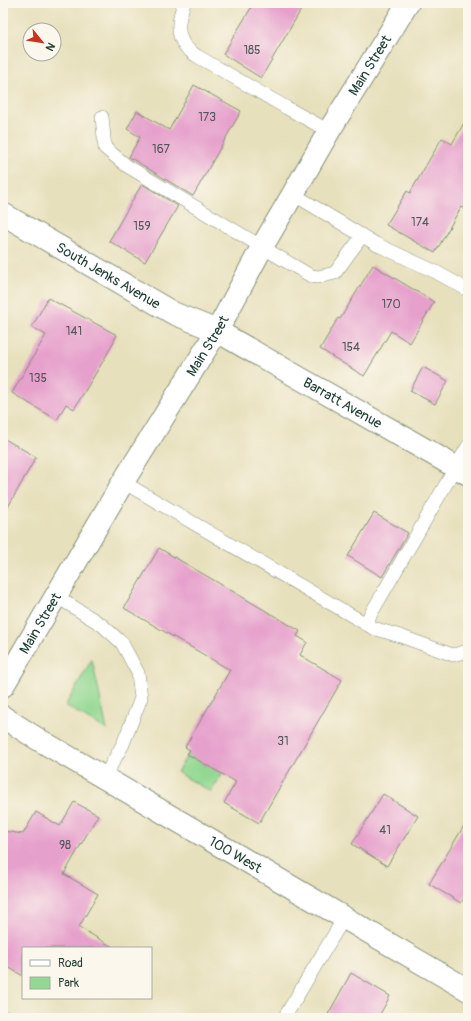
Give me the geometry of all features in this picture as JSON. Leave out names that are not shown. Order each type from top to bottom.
[{"type":"street","name":"Main Street","points":[[3,686],[124,482],[217,331],[292,194],[408,3]]},
{"type":"street","name":"South Jenks Avenue","points":[[3,215],[173,313],[217,331]]},
{"type":"street","name":"Barratt Avenue","points":[[217,331],[462,471]]},
{"type":"street","name":"100 West","points":[[3,717],[104,778],[468,990]]},
{"type":"lane","points":[[184,3],[180,15],[179,28],[180,38],[186,47],[197,56],[329,131]]},
{"type":"lane","points":[[102,117],[105,148],[127,166],[312,276],[318,277],[335,273],[362,236]]},
{"type":"lane","points":[[292,194],[376,244],[436,272],[468,290]]},
{"type":"lane","points":[[365,624],[462,471],[468,446]]},
{"type":"lane","points":[[124,482],[373,628],[453,654],[468,651]]},
{"type":"lane","points":[[56,596],[102,625],[122,643],[138,673],[141,698],[123,744],[104,778]]},
{"type":"lane","points":[[284,1018],[344,918]]},
{"type":"green space","points":[[92,659],[107,730],[66,706]]},
{"type":"green space","points":[[188,754],[222,774],[211,792],[177,772]]},
{"type":"building","points":[[254,3],[305,3],[261,78],[223,54]]},
{"type":"building","points":[[194,85],[241,111],[193,196],[129,157],[140,137],[127,129],[137,111],[169,130]]},
{"type":"building","points":[[468,116],[468,211],[461,207],[435,253],[386,225],[407,191],[410,193],[442,138],[452,144]]},
{"type":"building","points":[[142,184],[178,206],[145,262],[109,241]]},
{"type":"building","points":[[373,265],[434,302],[410,343],[391,331],[364,376],[320,349],[338,318],[340,319]]},
{"type":"building","points":[[48,298],[117,335],[74,409],[66,404],[57,420],[12,393],[46,335],[32,327]]},
{"type":"building","points":[[423,367],[448,381],[435,404],[410,391]]},
{"type":"building","points":[[3,438],[36,457],[3,516]]},
{"type":"building","points":[[374,513],[408,533],[382,577],[348,556]]},
{"type":"building","points":[[159,548],[300,631],[297,636],[307,642],[300,655],[342,680],[259,823],[224,803],[236,782],[187,754],[190,750],[185,747],[230,670],[124,608]]},
{"type":"building","points":[[383,794],[418,816],[387,866],[352,844]]},
{"type":"building","points":[[74,802],[98,815],[64,874],[98,894],[79,927],[112,947],[22,947],[22,975],[3,964],[3,831],[23,834],[36,812],[60,826]]},
{"type":"building","points":[[468,819],[468,892],[461,903],[429,884]]},
{"type":"building","points":[[351,973],[390,996],[378,1018],[326,1018]]}]
